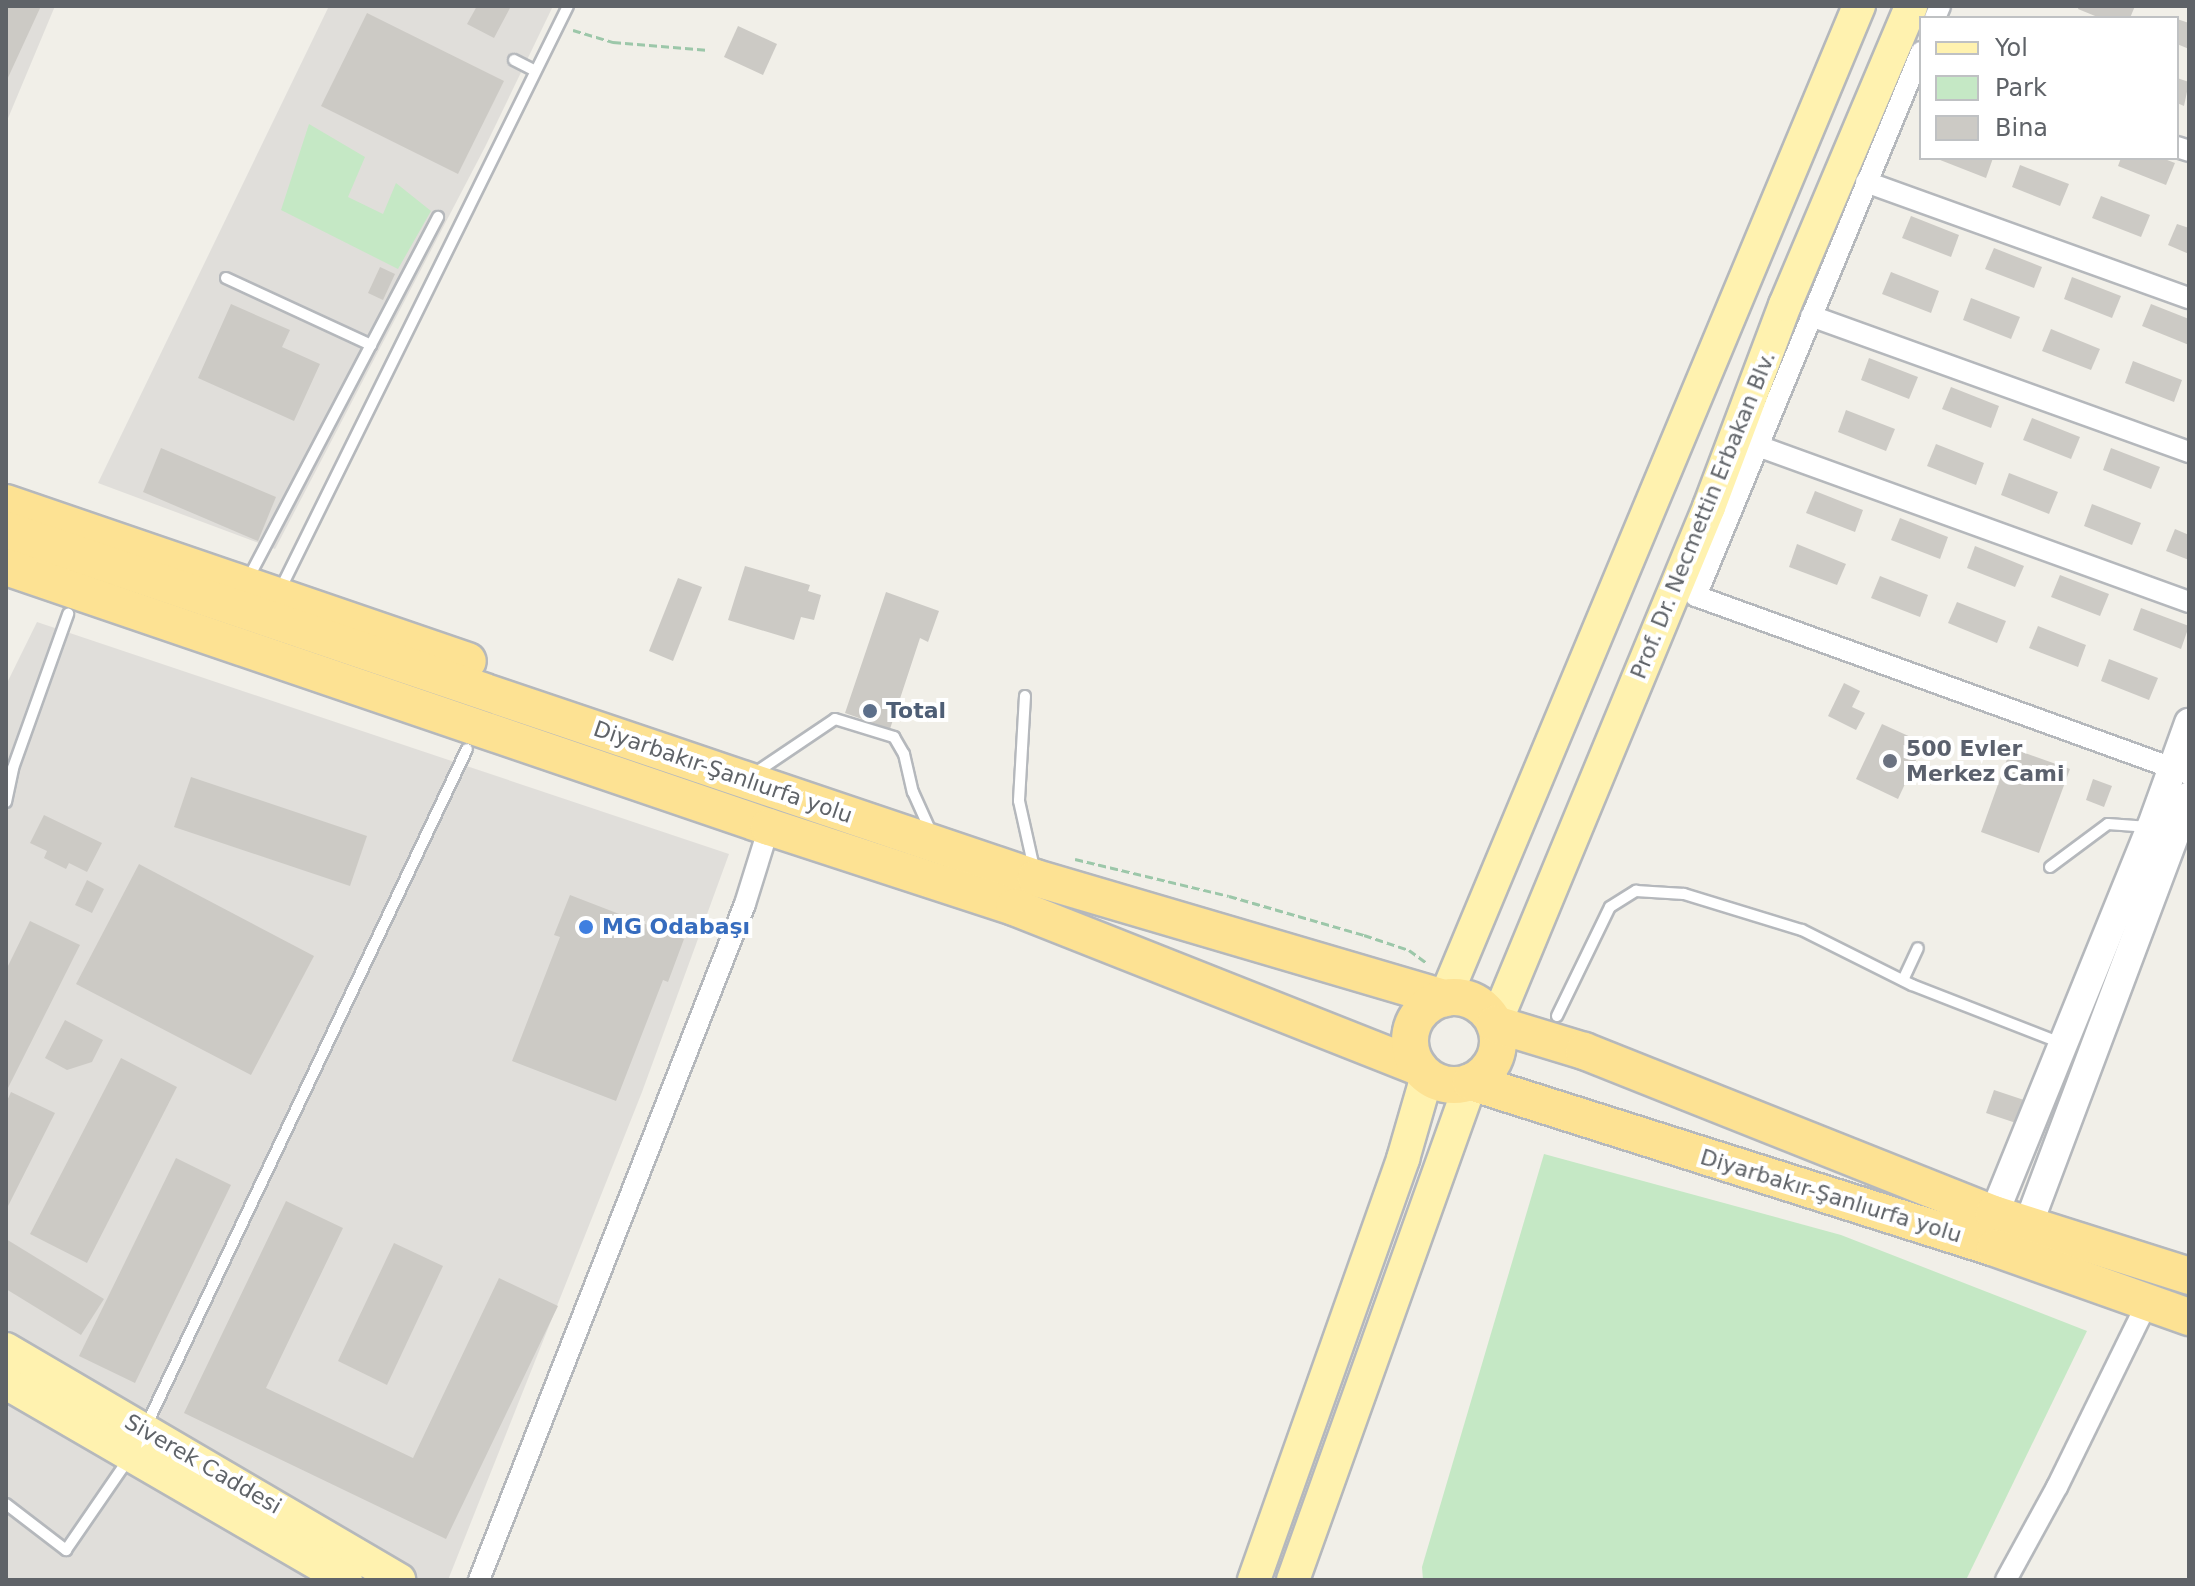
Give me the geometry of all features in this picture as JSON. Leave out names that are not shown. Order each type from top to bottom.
[{"type":"highway","points":[[6,503],[413,641],[663,732],[734,777]]},
{"type":"highway","name":"Diyarbakır-Şanlıurfa yolu","points":[[6,530],[1036,878],[1439,982]]},
{"type":"highway","name":"Diyarbakır-Şanlıurfa yolu","points":[[6,567],[769,827],[1014,907],[1423,1072]]},
{"type":"highway","points":[[6,593],[467,749],[626,796],[769,827]]},
{"type":"highway","points":[[1439,982],[1460,997],[1474,1002],[1495,1024],[1498,1037],[1492,1064],[1471,1082],[1449,1085],[1423,1072],[1410,1044],[1415,1019],[1433,1002],[1439,982]]},
{"type":"highway","name":"Diyarbakır-Şanlıurfa yolu","points":[[1495,1024],[1584,1051],[1994,1214],[2189,1276]]},
{"type":"highway","name":"Diyarbakır-Şanlıurfa yolu","points":[[1471,1082],[1952,1234],[2189,1317]]},
{"type":"main road","points":[[1439,982],[1859,6]]},
{"type":"main road","name":"Prof. Dr. Necmettin Erbakan Blv.","points":[[1495,1024],[1709,507],[1785,305],[1911,6]]},
{"type":"main road","points":[[1254,1580],[1403,1159],[1423,1072]]},
{"type":"main road","points":[[1293,1580],[1471,1082]]},
{"type":"main road","name":"Siverek Caddesi","points":[[6,1349],[138,1443],[346,1580]]},
{"type":"main road","name":"Siverek Caddesi","points":[[6,1383],[138,1443],[399,1580]]},
{"type":"street","points":[[1919,58],[1696,596],[2180,772]]},
{"type":"street","points":[[1866,182],[2189,298]]},
{"type":"street","points":[[1811,316],[2189,452]]},
{"type":"street","points":[[1758,446],[2189,602]]},
{"type":"street","points":[[1994,1214],[2151,828],[2180,772],[2189,723]]},
{"type":"street","points":[[2028,1225],[2189,796]]},
{"type":"street","points":[[479,1580],[745,904],[769,827]]},
{"type":"street","points":[[2006,1580],[2057,1487],[2148,1301]]},
{"type":"lane","points":[[261,590],[568,6]]},
{"type":"lane","points":[[514,60],[534,70]]},
{"type":"lane","points":[[261,590],[371,345],[438,217]]},
{"type":"lane","points":[[226,278],[371,345]]},
{"type":"lane","points":[[6,802],[18,754],[68,614]]},
{"type":"lane","points":[[1025,696],[1019,801],[1036,878]]},
{"type":"lane","points":[[734,777],[835,719],[894,737],[904,754],[913,792],[936,845]]},
{"type":"lane","points":[[6,1504],[66,1550],[138,1443],[467,749]]},
{"type":"lane","points":[[2050,867],[2108,824],[2151,828]]},
{"type":"lane","points":[[1557,1016],[1610,907],[1636,891],[1684,894],[1741,908],[1802,930],[1903,980],[2061,1043]]},
{"type":"lane","points":[[1903,980],[1918,948]]},
{"type":"path","points":[[558,25],[613,42],[709,50]]},
{"type":"path","points":[[1075,859],[1229,896],[1409,950],[1439,982]]},
{"type":"shaded area","points":[[6,6],[55,6],[6,123]]},
{"type":"shaded area","points":[[329,6],[553,6],[485,147],[275,549],[98,483]]},
{"type":"shaded area","points":[[37,622],[729,854],[642,1092],[448,1580],[6,1580],[6,685]]},
{"type":"green space","points":[[309,124],[365,157],[348,197],[383,214],[396,183],[431,211],[398,269],[281,210]]},
{"type":"green space","points":[[1544,1154],[1841,1235],[2087,1331],[1966,1580],[1423,1580],[1422,1567]]},
{"type":"building","points":[[6,6],[41,6],[6,82]]},
{"type":"building","points":[[477,6],[511,6],[494,38],[467,24]]},
{"type":"building","points":[[2079,6],[2135,6],[2131,16],[2095,16],[2078,9]]},
{"type":"building","points":[[367,13],[504,81],[458,174],[321,106]]},
{"type":"building","points":[[2179,20],[2189,23],[2189,49],[2179,45]]},
{"type":"building","points":[[738,26],[777,44],[763,75],[724,57]]},
{"type":"building","points":[[2179,79],[2189,82],[2184,106],[2179,104]]},
{"type":"building","points":[[1940,160],[1992,160],[1986,178]]},
{"type":"building","points":[[2120,160],[2167,160],[2175,163],[2166,185],[2118,166]]},
{"type":"building","points":[[2020,165],[2069,184],[2060,206],[2012,187]]},
{"type":"building","points":[[2101,196],[2150,215],[2141,237],[2092,218]]},
{"type":"building","points":[[1911,216],[1959,235],[1951,257],[1902,238]]},
{"type":"building","points":[[2177,224],[2189,228],[2189,254],[2168,245]]},
{"type":"building","points":[[1994,248],[2042,267],[2034,288],[1985,269]]},
{"type":"building","points":[[380,267],[395,274],[383,300],[368,293]]},
{"type":"building","points":[[1891,272],[1939,291],[1931,313],[1882,294]]},
{"type":"building","points":[[2072,277],[2121,296],[2112,318],[2064,299]]},
{"type":"building","points":[[1971,298],[2020,317],[2011,339],[1963,320]]},
{"type":"building","points":[[231,304],[290,330],[282,347],[320,364],[294,421],[198,378]]},
{"type":"building","points":[[2151,304],[2189,319],[2189,345],[2142,326]]},
{"type":"building","points":[[2051,329],[2100,349],[2091,370],[2042,351]]},
{"type":"building","points":[[1869,358],[1918,377],[1909,399],[1861,380]]},
{"type":"building","points":[[2133,361],[2182,380],[2174,402],[2125,383]]},
{"type":"building","points":[[1951,387],[1999,406],[1991,428],[1942,409]]},
{"type":"building","points":[[1846,410],[1895,429],[1886,451],[1838,432]]},
{"type":"building","points":[[2032,418],[2080,437],[2071,459],[2023,440]]},
{"type":"building","points":[[1936,444],[1984,463],[1976,485],[1927,466]]},
{"type":"building","points":[[161,448],[276,497],[258,541],[143,492]]},
{"type":"building","points":[[2111,448],[2160,467],[2151,489],[2103,470]]},
{"type":"building","points":[[2009,473],[2058,492],[2049,514],[2001,495]]},
{"type":"building","points":[[1815,491],[1863,510],[1855,532],[1806,513]]},
{"type":"building","points":[[2092,504],[2141,523],[2132,545],[2084,526]]},
{"type":"building","points":[[1900,518],[1948,537],[1940,559],[1891,540]]},
{"type":"building","points":[[2175,529],[2189,535],[2189,560],[2166,551]]},
{"type":"building","points":[[1797,544],[1846,564],[1837,585],[1789,567]]},
{"type":"building","points":[[1975,546],[2024,566],[2015,587],[1967,568]]},
{"type":"building","points":[[745,566],[810,585],[808,591],[821,595],[814,620],[801,617],[794,640],[728,620]]},
{"type":"building","points":[[2060,575],[2109,594],[2100,616],[2051,597]]},
{"type":"building","points":[[1880,576],[1928,595],[1920,617],[1871,598]]},
{"type":"building","points":[[678,578],[702,587],[673,661],[649,651]]},
{"type":"building","points":[[886,592],[939,611],[928,642],[920,638],[890,729],[845,713]]},
{"type":"building","points":[[1957,602],[2006,621],[1997,643],[1948,623]]},
{"type":"building","points":[[2141,608],[2189,626],[2181,649],[2133,630]]},
{"type":"building","points":[[2038,626],[2086,645],[2078,667],[2029,648]]},
{"type":"building","points":[[2109,659],[2158,678],[2149,700],[2101,681]]},
{"type":"building","points":[[1844,683],[1860,691],[1852,707],[1865,713],[1856,730],[1828,716]]},
{"type":"building","name":"500 Evler Merkez Cami","points":[[1882,724],[1924,743],[1898,799],[1856,779]]},
{"type":"building","points":[[2011,748],[2070,769],[2039,853],[1981,832]]},
{"type":"building","points":[[191,777],[367,836],[350,886],[174,827]]},
{"type":"building","points":[[2093,779],[2112,786],[2104,807],[2086,800]]},
{"type":"building","points":[[44,815],[102,843],[87,872],[69,863],[66,869],[44,858],[47,851],[30,843]]},
{"type":"building","points":[[139,864],[314,956],[251,1075],[76,984]]},
{"type":"building","points":[[87,880],[104,889],[92,913],[75,905]]},
{"type":"building","points":[[570,895],[684,939],[668,982],[663,980],[616,1101],[512,1061],[560,937],[554,935]]},
{"type":"building","points":[[30,921],[80,945],[6,1092],[6,970]]},
{"type":"building","points":[[65,1020],[103,1040],[92,1062],[67,1070],[45,1058]]},
{"type":"building","points":[[121,1058],[177,1087],[87,1263],[30,1234]]},
{"type":"building","points":[[1994,1090],[2024,1100],[2016,1123],[1986,1113]]},
{"type":"building","points":[[11,1092],[55,1113],[6,1210],[6,1103]]},
{"type":"building","points":[[176,1158],[231,1185],[135,1383],[79,1356]]},
{"type":"building","points":[[286,1201],[343,1228],[266,1388],[413,1458],[499,1278],[558,1306],[446,1539],[184,1413]]},
{"type":"building","points":[[6,1239],[104,1299],[81,1335],[6,1289]]},
{"type":"building","points":[[394,1243],[443,1266],[387,1385],[338,1361]]},
{"type":"place","name":"Total","points":[[870,711]]},
{"type":"place","name":"500 Evler Merkez Cami","points":[[1890,761]]},
{"type":"place","name":"MG Odabaşı","points":[[586,927]]}]
